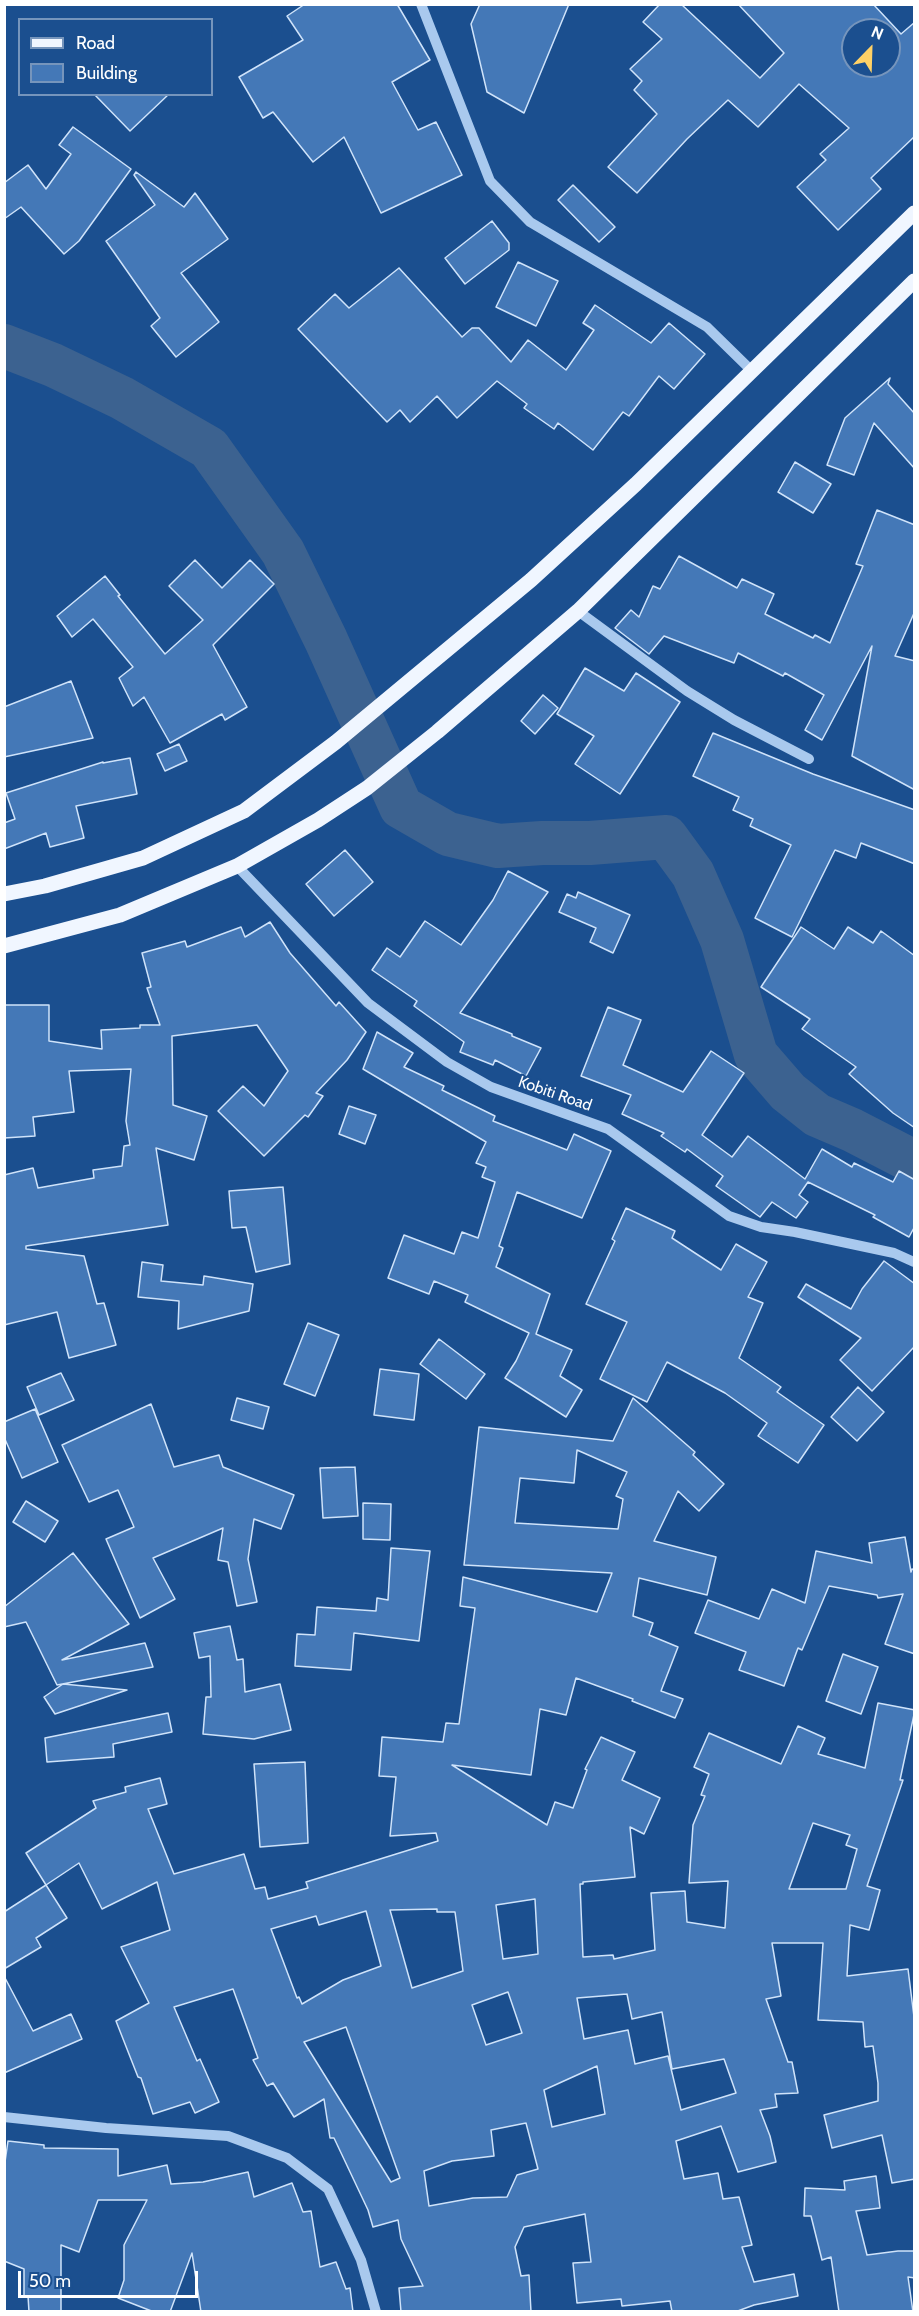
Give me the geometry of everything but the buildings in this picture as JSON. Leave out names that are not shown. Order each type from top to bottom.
[{"type":"main road","points":[[4,894],[45,886],[143,858],[244,811],[336,742],[531,580],[636,484],[915,213]]},
{"type":"main road","points":[[4,946],[120,915],[237,866],[318,820],[367,788],[437,732],[578,611],[915,281]]},
{"type":"street","points":[[421,4],[490,181],[530,222],[707,327],[753,372]]},
{"type":"street","points":[[578,611],[687,691],[734,720],[809,759]]},
{"type":"street","name":"Kobiti Road","points":[[237,866],[368,1003],[447,1062],[491,1087],[608,1129],[729,1216],[761,1227],[894,1253],[915,1262]]},
{"type":"street","points":[[4,2117],[106,2128],[228,2136],[287,2158],[328,2189],[361,2260],[376,2312]]},
{"type":"waterway","points":[[4,346],[53,365],[122,398],[209,448],[283,552],[326,640],[401,807],[448,834],[498,846],[590,843],[666,837],[693,874],[722,940],[756,1055],[788,1092],[817,1115],[914,1162]]}]
